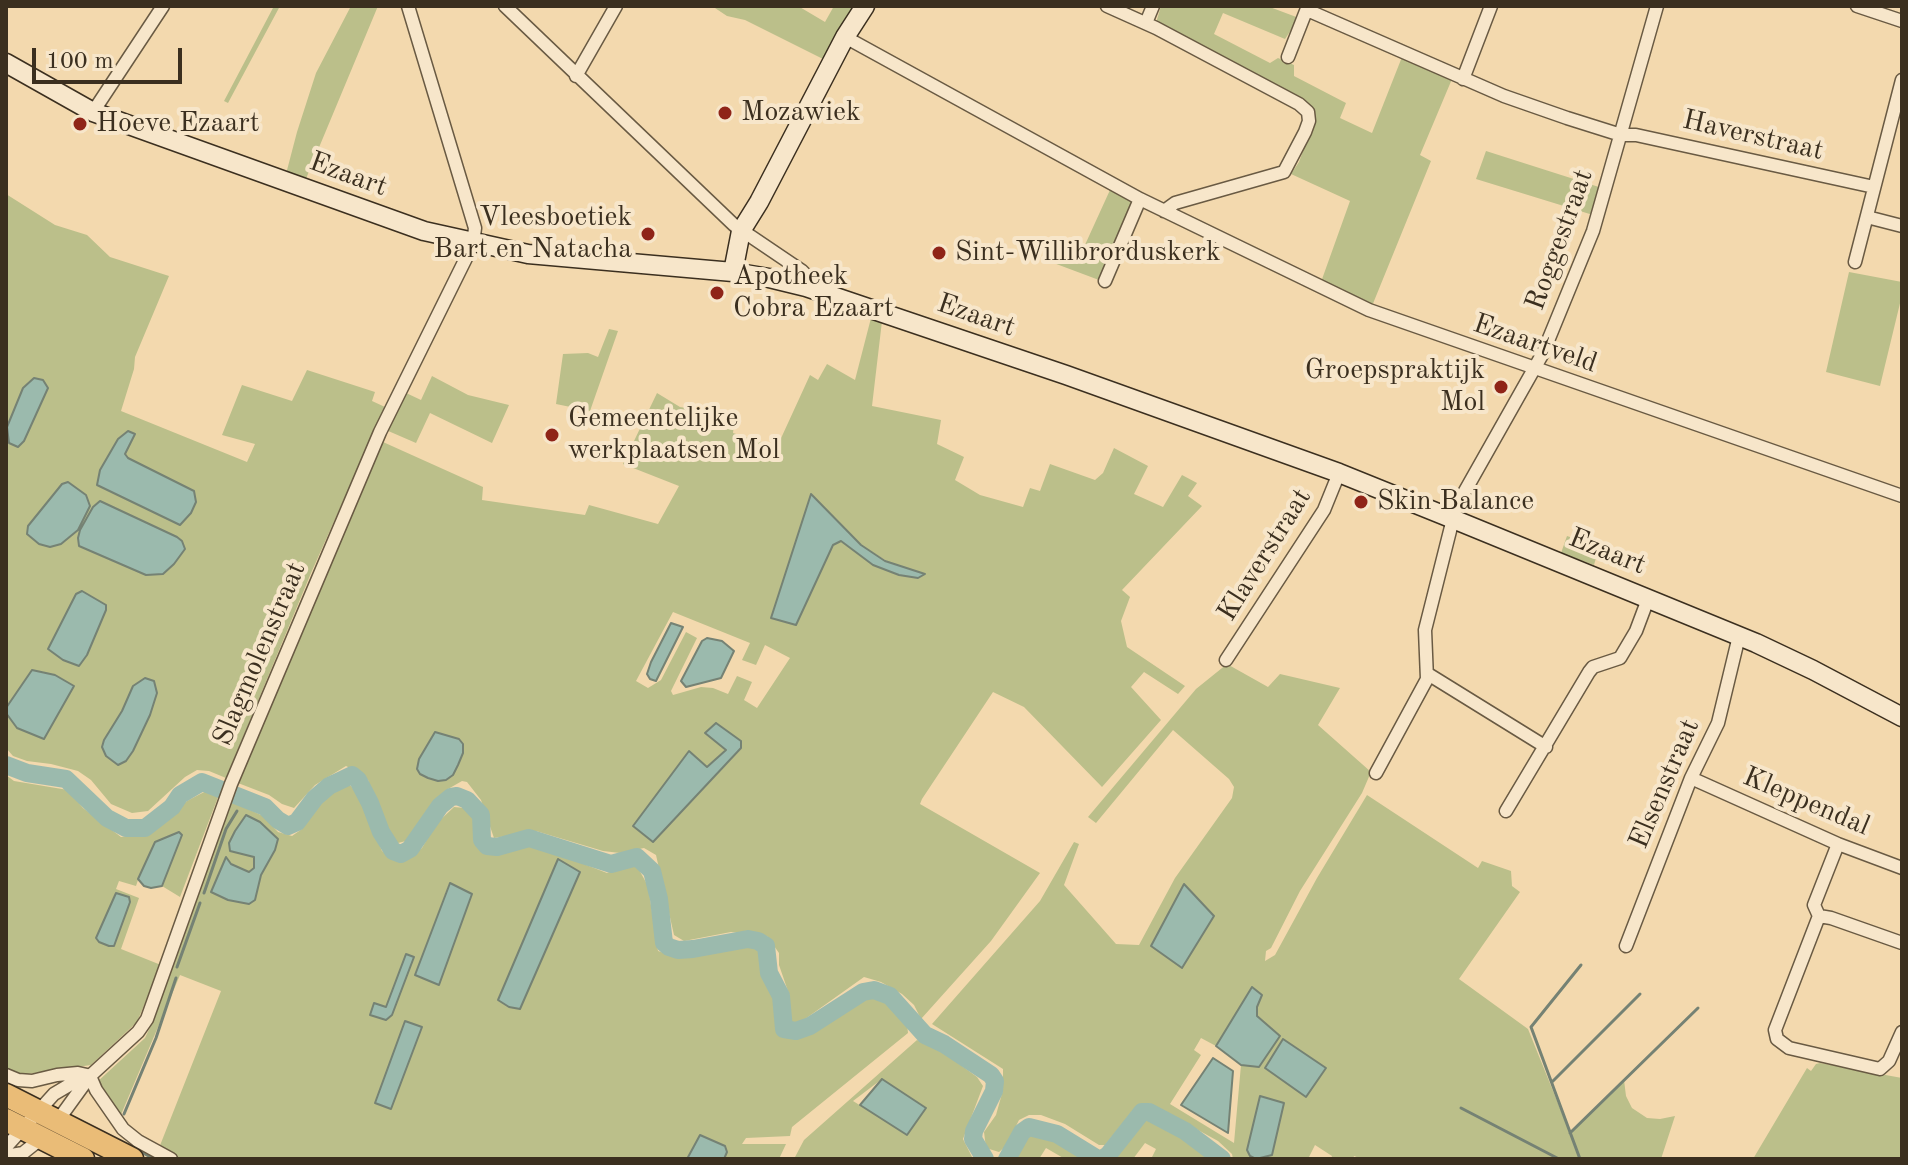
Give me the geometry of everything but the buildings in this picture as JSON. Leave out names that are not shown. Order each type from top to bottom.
[{"type":"highway","points":[[6,1095],[25,1141]]},
{"type":"highway","points":[[25,1141],[83,1159]]},
{"type":"highway","points":[[25,1141],[132,1159]]},
{"type":"main road","points":[[733,272],[741,231],[845,37],[865,6]]},
{"type":"main road","name":"Ezaart","points":[[6,63],[93,112],[391,221],[473,244],[528,254],[733,272],[806,287],[1066,375],[1339,473],[1453,519],[1739,636],[1813,670],[1902,717]]},
{"type":"street","points":[[93,112],[163,6]]},
{"type":"street","points":[[408,6],[475,228],[473,244]]},
{"type":"street","points":[[505,6],[741,231],[802,271],[807,276],[806,287]]},
{"type":"street","points":[[576,76],[616,6]]},
{"type":"street","points":[[1107,6],[1146,23],[1299,104],[1308,112],[1309,121],[1289,166],[1278,175],[1184,200],[1164,211]]},
{"type":"street","points":[[1146,23],[1153,6]]},
{"type":"street","points":[[1463,79],[1491,6]]},
{"type":"street","name":"Roggestraat","points":[[1428,674],[1425,630],[1456,507],[1534,369],[1593,231],[1657,6]]},
{"type":"street","points":[[1857,6],[1902,21]]},
{"type":"street","points":[[1288,57],[1308,8]]},
{"type":"street","name":"Haverstraat","points":[[1308,8],[1504,96],[1621,135],[1636,135],[1874,187]]},
{"type":"street","name":"Ezaartveld","points":[[845,37],[1140,199],[1382,315],[1902,496]]},
{"type":"street","points":[[1855,262],[1902,80]]},
{"type":"street","points":[[1105,281],[1140,199]]},
{"type":"street","points":[[1867,217],[1902,226]]},
{"type":"street","name":"Slagmolenstraat","points":[[25,1141],[138,1032],[147,1019],[231,784],[380,432],[473,244]]},
{"type":"street","name":"Klaverstraat","points":[[1226,660],[1324,510],[1339,473]]},
{"type":"street","points":[[1506,811],[1589,672],[1593,667],[1620,658],[1636,631],[1648,599]]},
{"type":"street","name":"Elsenstraat","points":[[1626,946],[1691,778],[1718,723],[1739,636]]},
{"type":"street","points":[[1376,773],[1425,688],[1428,674],[1546,747]]},
{"type":"street","name":"Kleppendal","points":[[1691,778],[1838,844],[1902,868]]},
{"type":"street","points":[[1838,844],[1814,905],[1819,916],[1775,1030],[1777,1039],[1789,1048],[1880,1069],[1889,1061],[1902,1032]]},
{"type":"street","points":[[1819,916],[1902,943]]},
{"type":"street","points":[[6,1075],[32,1081],[78,1073],[90,1076],[123,1129],[171,1159]]},
{"type":"street","name":"Slagmolenstraat","points":[[25,1141],[54,1094],[90,1076]]},
{"type":"green space","points":[[274,6],[280,6],[228,103],[224,101]]},
{"type":"green space","points":[[351,6],[378,6],[305,181],[286,174],[297,132],[316,73]]},
{"type":"green space","points":[[712,6],[798,6],[825,22],[834,6],[856,6],[825,60],[745,20],[727,16]]},
{"type":"green space","points":[[1161,6],[1267,6],[1299,18],[1285,39],[1223,13],[1214,34],[1270,63],[1278,58],[1294,65],[1294,76],[1346,103],[1340,118],[1372,133],[1402,57],[1452,79],[1420,155],[1431,161],[1372,306],[1321,282],[1350,201],[1291,174],[1299,162],[1314,121],[1308,104],[1156,23]]},
{"type":"green space","points":[[1486,151],[1602,188],[1593,215],[1476,179]]},
{"type":"green space","points":[[1110,190],[1133,201],[1099,280],[1043,259],[1048,247],[1079,258]]},
{"type":"green space","points":[[6,194],[55,225],[87,235],[110,257],[169,276],[135,357],[121,411],[247,462],[255,444],[222,435],[242,385],[292,401],[307,370],[375,392],[372,401],[385,407],[311,573],[226,778],[197,770],[148,811],[132,813],[111,804],[91,780],[78,771],[27,761],[13,756],[6,748]]},
{"type":"green space","points":[[1849,272],[1902,282],[1902,295],[1880,386],[1826,372]]},
{"type":"green space","points":[[871,318],[882,321],[872,406],[941,420],[937,444],[964,457],[955,480],[980,495],[1023,507],[1030,488],[1040,491],[1050,464],[1095,480],[1103,473],[1114,448],[1148,466],[1134,494],[1163,507],[1182,475],[1197,483],[1188,496],[1202,506],[1122,590],[1130,597],[1121,621],[1127,647],[1185,686],[1178,694],[1144,672],[1131,687],[1161,720],[1102,787],[1024,707],[993,692],[922,799],[920,804],[1040,873],[991,941],[921,1019],[914,1005],[902,994],[864,977],[805,1019],[792,1024],[788,1022],[786,1013],[790,997],[779,965],[779,953],[767,936],[731,932],[684,941],[674,935],[656,855],[644,848],[620,853],[603,851],[536,831],[494,838],[481,800],[467,782],[462,781],[448,789],[406,841],[398,843],[393,843],[387,834],[368,780],[346,766],[315,785],[294,808],[238,783],[383,442],[483,487],[482,500],[585,515],[589,505],[658,524],[679,486],[623,464],[657,393],[680,407],[735,416],[733,433],[777,447],[810,375],[818,380],[827,364],[855,380]],"holes":[[[811,495],[861,545],[893,565],[924,573],[873,565],[842,541],[833,544],[796,625]],[[673,612],[750,643],[742,660],[756,665],[765,645],[790,658],[757,708],[744,700],[752,682],[737,676],[728,694],[701,687],[673,695],[671,691],[697,638],[686,632],[661,680],[648,688],[636,681]],[[741,741],[741,749],[653,842],[689,752],[707,767]]]},
{"type":"green space","points":[[609,329],[618,331],[590,411],[556,404],[563,354],[588,353],[598,357]]},
{"type":"green space","points":[[432,376],[468,395],[509,405],[492,443],[430,413],[416,443],[386,430],[404,392],[421,400]]},
{"type":"green space","points":[[1567,536],[1599,547],[1594,565],[1561,553]]},
{"type":"green space","points":[[1227,664],[1268,687],[1280,674],[1340,688],[1318,725],[1371,772],[1362,793],[1300,891],[1271,948],[1266,951],[1265,961],[1275,955],[1367,795],[1478,868],[1482,861],[1511,871],[1512,886],[1520,892],[1459,979],[1528,1029],[1570,1133],[1624,1080],[1626,1096],[1632,1108],[1647,1118],[1675,1116],[1661,1159],[1362,1159],[1354,1156],[1353,1159],[1331,1159],[1332,1156],[1315,1145],[1308,1159],[1262,1159],[1272,1155],[1261,1096],[1247,1150],[1256,1159],[1233,1159],[1232,1154],[1218,1141],[1149,1103],[1134,1109],[1105,1145],[1099,1145],[1065,1124],[1041,1115],[1029,1115],[1019,1120],[1006,1146],[999,1152],[986,1148],[984,1132],[996,1115],[1003,1090],[1003,1069],[932,1024],[1040,901],[1074,842],[1079,844],[1064,885],[1116,944],[1139,945],[1175,878],[1232,798],[1234,787],[1229,779],[1173,730],[1096,823],[1088,817],[1196,689]],"holes":[[[1252,988],[1262,995],[1257,1007],[1257,1016],[1264,1024],[1259,1067],[1241,1065],[1234,1143],[1170,1104],[1201,1055],[1194,1050],[1201,1038],[1216,1046]]]},
{"type":"green space","points":[[6,775],[14,781],[68,790],[83,808],[121,837],[152,830],[187,801],[208,790],[215,788],[220,792],[180,897],[162,886],[151,888],[138,880],[136,886],[119,881],[116,889],[139,898],[121,949],[161,965],[137,1022],[91,1065],[27,1074],[9,1074],[6,1071]]},
{"type":"green space","points":[[351,786],[360,799],[382,851],[395,859],[410,857],[422,848],[436,824],[454,807],[465,808],[474,815],[473,840],[483,853],[528,846],[542,848],[607,873],[630,864],[637,866],[648,886],[658,951],[677,957],[712,953],[725,947],[753,946],[760,951],[763,976],[773,997],[777,1029],[782,1034],[791,1038],[803,1036],[865,994],[887,1000],[900,1010],[908,1033],[792,1127],[790,1136],[746,1138],[742,1144],[786,1144],[779,1159],[179,1159],[159,1148],[221,991],[180,975],[120,1117],[96,1083],[145,1038],[231,801],[263,816],[278,832],[292,836],[302,829],[326,797]],"holes":[[[242,820],[260,822],[278,839],[261,875],[255,900],[228,900],[212,892],[226,858],[231,864],[249,872],[254,868],[254,857],[230,851],[229,843]],[[449,884],[472,894],[438,985],[415,975]]]},
{"type":"green space","points":[[917,1040],[939,1049],[977,1077],[983,1086],[963,1139],[973,1159],[794,1159],[804,1140]],"holes":[[[882,1079],[907,1134],[853,1101]]]},
{"type":"green space","points":[[1820,1063],[1902,1078],[1902,1159],[1753,1159],[1807,1068],[1811,1071]]},
{"type":"green space","points":[[1146,1115],[1201,1147],[1214,1159],[1151,1159],[1156,1149],[1145,1143],[1133,1159],[1112,1159]]},
{"type":"green space","points":[[1046,1133],[1058,1139],[1084,1159],[1065,1159],[1046,1148],[1039,1159],[1012,1159],[1023,1136]]},
{"type":"shaded area","points":[[34,378],[43,380],[48,388],[24,441],[18,447],[9,443],[7,427],[23,388]]},
{"type":"shaded area","points":[[128,431],[135,434],[125,454],[128,458],[194,491],[196,502],[180,525],[97,485],[100,470],[118,439]]},
{"type":"shaded area","points":[[68,482],[86,495],[90,506],[78,530],[61,544],[50,547],[39,544],[27,534],[28,526],[62,484]]},
{"type":"shaded area","points":[[811,494],[861,545],[885,561],[925,574],[918,578],[899,575],[873,565],[841,541],[833,545],[796,625],[771,618]]},
{"type":"shaded area","points":[[100,501],[177,537],[185,549],[163,574],[146,575],[79,546],[80,530]]},
{"type":"shaded area","points":[[82,591],[106,605],[106,610],[87,655],[79,666],[63,660],[48,649],[76,594]]},
{"type":"shaded area","points":[[671,623],[683,627],[656,681],[647,674]]},
{"type":"shaded area","points":[[707,638],[722,641],[734,651],[721,678],[686,687],[681,681],[702,641]]},
{"type":"shaded area","points":[[32,670],[55,675],[74,686],[44,739],[17,728],[6,713],[6,708]]},
{"type":"shaded area","points":[[145,678],[154,681],[157,693],[133,751],[126,761],[118,765],[106,756],[102,747],[104,740],[133,686]]},
{"type":"shaded area","points":[[716,723],[741,741],[741,748],[653,842],[633,826],[689,751],[707,767],[726,750],[705,733]]},
{"type":"shaded area","points":[[435,732],[459,739],[463,744],[458,765],[446,780],[428,778],[417,769],[419,759]]},
{"type":"shaded area","points":[[246,815],[260,822],[278,839],[261,875],[255,900],[249,904],[228,900],[211,892],[226,857],[231,864],[249,872],[254,868],[254,857],[230,851],[229,843]]},
{"type":"shaded area","points":[[179,832],[182,835],[162,886],[144,886],[138,879],[155,842]]},
{"type":"shaded area","points":[[558,859],[580,872],[520,1009],[509,1007],[498,1000]]},
{"type":"shaded area","points":[[450,883],[472,894],[439,985],[415,975]]},
{"type":"shaded area","points":[[1184,884],[1214,916],[1182,968],[1151,946]]},
{"type":"shaded area","points":[[116,893],[129,897],[130,902],[114,946],[109,946],[96,938]]},
{"type":"shaded area","points":[[406,954],[414,957],[392,1015],[386,1020],[370,1015],[374,1003],[386,1007]]},
{"type":"shaded area","points":[[1252,987],[1262,995],[1257,1016],[1280,1036],[1259,1067],[1241,1065],[1216,1046]]},
{"type":"shaded area","points":[[405,1021],[422,1027],[391,1109],[375,1103]]},
{"type":"shaded area","points":[[1283,1039],[1326,1068],[1306,1097],[1265,1068]]},
{"type":"shaded area","points":[[1213,1058],[1233,1071],[1228,1133],[1181,1105]]},
{"type":"shaded area","points":[[882,1079],[926,1108],[907,1135],[860,1105]]},
{"type":"shaded area","points":[[1260,1096],[1284,1103],[1272,1155],[1256,1159],[1247,1150]]},
{"type":"shaded area","points":[[700,1135],[725,1146],[727,1152],[724,1159],[687,1159]]},
{"type":"waterway","points":[[6,765],[27,773],[66,779],[107,818],[126,828],[145,828],[172,807],[180,795],[202,782],[265,807],[288,826],[297,822],[315,798],[329,786],[352,775],[370,803],[381,832],[393,851],[401,854],[410,849],[440,806],[457,796],[467,800],[481,815],[482,840],[487,846],[497,847],[529,838],[611,864],[637,857],[652,871],[664,943],[669,947],[693,949],[748,939],[766,946],[769,973],[781,996],[784,1029],[796,1031],[810,1026],[863,992],[874,990],[890,996],[925,1035],[991,1075],[995,1081],[994,1091],[973,1139],[985,1159]]},
{"type":"waterway","points":[[241,804],[244,798]]},
{"type":"waterway","points":[[204,893],[226,829],[237,811]]},
{"type":"waterway","points":[[177,967],[200,903]]},
{"type":"waterway","points":[[1580,1159],[1531,1027],[1581,965]]},
{"type":"waterway","points":[[124,1114],[156,1038],[176,978]]},
{"type":"waterway","points":[[1552,1082],[1640,994]]},
{"type":"waterway","points":[[1570,1133],[1698,1008]]},
{"type":"waterway","points":[[1461,1108],[1559,1159]]},
{"type":"waterway","points":[[1007,1159],[1022,1132],[1029,1127],[1057,1134],[1102,1159],[1142,1112],[1149,1112],[1185,1131],[1222,1159]]},
{"type":"waterway","points":[[136,1149],[154,1159]]},
{"type":"place","name":"Mozawiek","points":[[725,113]]},
{"type":"place","name":"Hoeve Ezaart","points":[[80,124]]},
{"type":"place","name":"Vleesboetiek Bart en Natacha","points":[[648,234]]},
{"type":"place","name":"Sint-Willibrorduskerk","points":[[939,253]]},
{"type":"place","name":"Apotheek Cobra Ezaart","points":[[717,293]]},
{"type":"place","name":"Groepspraktijk Mol","points":[[1501,387]]},
{"type":"place","name":"Gemeentelijke werkplaatsen Mol","points":[[552,435]]},
{"type":"place","name":"Skin Balance","points":[[1361,502]]}]
